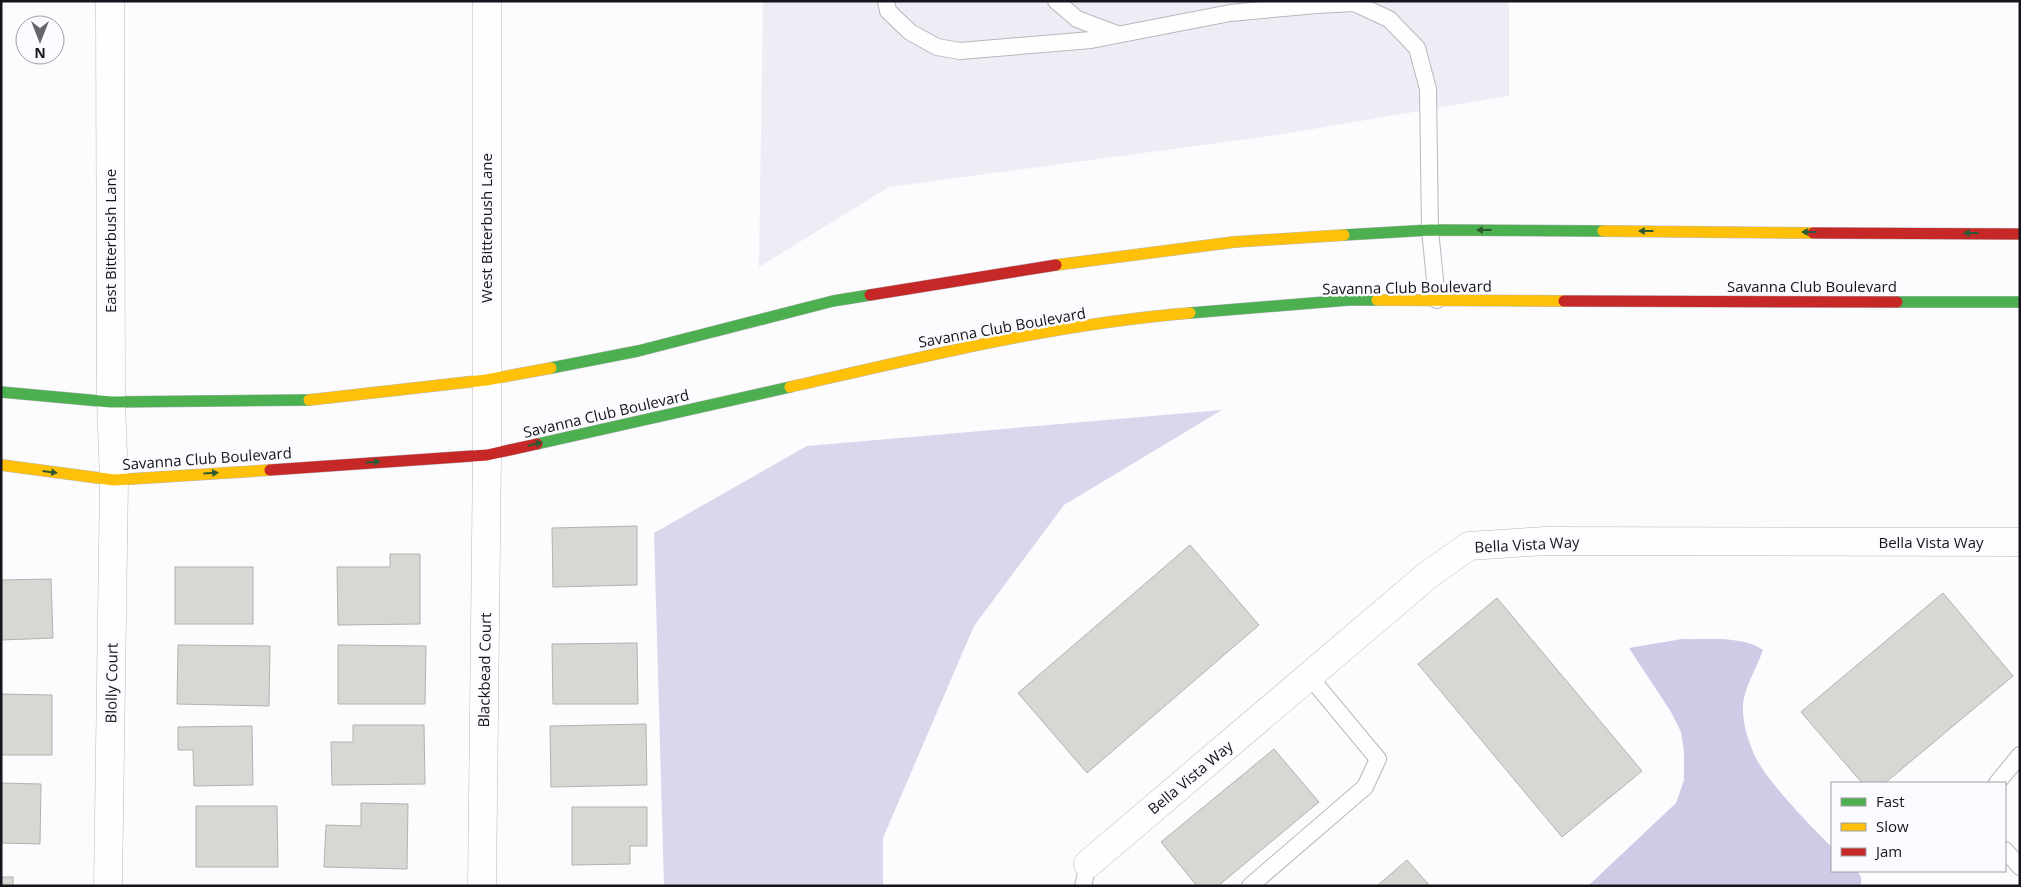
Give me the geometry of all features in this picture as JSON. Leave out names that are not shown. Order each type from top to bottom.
[{"type":"street","name":"East Bitterbush Lane","points":[[110,1],[111,402],[114,480]]},
{"type":"street","name":"West Bitterbush Lane","points":[[487,1],[487,455]]},
{"type":"street","points":[[1,392],[111,402],[293,402],[486,380],[638,351],[833,301],[1015,270],[1234,242],[1430,230],[2020,234]]},
{"type":"street","name":"Savanna Club Boulevard","points":[[1,466],[114,480],[487,455],[988,342],[1154,316],[1349,300],[2020,302]]},
{"type":"street","name":"Blackbead Court","points":[[482,886],[487,455]]},
{"type":"street","name":"Blolly Court","points":[[108,886],[114,480]]},
{"type":"street","name":"Bella Vista Way","points":[[1086,875],[1309,676],[1428,575],[1470,546],[1545,541],[2020,542]]},
{"type":"lane","points":[[886,1],[888,11],[910,32],[937,47],[960,50],[1091,40],[1119,35],[1230,7],[1354,3],[1389,20],[1416,48],[1428,89],[1430,230],[1437,300]]},
{"type":"lane","points":[[1056,1],[1077,20],[1119,35]]},
{"type":"lane","points":[[1250,886],[1365,787],[1378,759],[1309,676]]},
{"type":"lane","points":[[1998,782],[2020,755]]},
{"type":"lane","points":[[2006,851],[2020,868]]},
{"type":"shaded area","points":[[763,1],[1509,1],[1509,96],[1277,135],[889,187],[759,267]]},
{"type":"shaded area","points":[[1222,410],[1064,505],[974,626],[883,838],[883,886],[664,886],[654,533],[807,446]]},
{"type":"shaded area","points":[[1682,639],[1712,639],[1745,642],[1763,650],[1749,683],[1743,704],[1745,724],[1752,750],[1760,766],[1779,790],[1831,846],[1831,872],[1858,872],[1861,877],[1861,886],[1588,886],[1676,803],[1684,780],[1684,752],[1681,732],[1671,712],[1629,648]]},
{"type":"building","points":[[637,526],[637,585],[553,587],[552,528]]},
{"type":"building","points":[[1190,545],[1259,625],[1087,773],[1018,693]]},
{"type":"building","points":[[390,554],[420,554],[420,624],[338,625],[337,567],[390,567]]},
{"type":"building","points":[[175,567],[253,567],[253,624],[175,624]]},
{"type":"building","points":[[51,579],[53,638],[1,640],[1,580]]},
{"type":"building","points":[[1943,593],[2013,676],[1886,782],[1861,782],[1801,712]]},
{"type":"building","points":[[1497,598],[1642,771],[1562,837],[1418,664]]},
{"type":"building","points":[[637,643],[638,704],[553,704],[552,644]]},
{"type":"building","points":[[178,645],[270,646],[269,706],[177,704]]},
{"type":"building","points":[[338,645],[426,646],[425,704],[338,704]]},
{"type":"building","points":[[1,694],[52,695],[52,755],[1,755]]},
{"type":"building","points":[[646,724],[647,785],[551,787],[550,726]]},
{"type":"building","points":[[353,725],[424,725],[425,784],[332,785],[331,742],[353,742]]},
{"type":"building","points":[[252,726],[253,785],[194,786],[193,750],[178,750],[178,727]]},
{"type":"building","points":[[1274,749],[1319,802],[1218,886],[1197,886],[1161,842]]},
{"type":"building","points":[[1,783],[41,784],[40,844],[1,843]]},
{"type":"building","points":[[361,803],[408,804],[407,869],[324,867],[326,825],[361,826]]},
{"type":"building","points":[[196,806],[277,806],[278,867],[196,867]]},
{"type":"building","points":[[572,807],[647,807],[647,846],[630,846],[630,864],[572,865]]},
{"type":"building","points":[[1407,860],[1430,886],[1377,886]]},
{"type":"building","points":[[1,877],[13,877],[13,886],[1,886]]},
{"type":"traffic: fast","points":[[1344,235],[1430,230],[1603,231]]},
{"type":"traffic: fast","points":[[551,368],[638,351],[833,301],[870,295]]},
{"type":"traffic: fast","points":[[1190,313],[1349,300],[1377,300]]},
{"type":"traffic: fast","points":[[1897,302],[2020,302]]},
{"type":"traffic: fast","points":[[537,444],[790,387]]},
{"type":"traffic: fast","points":[[1,392],[111,402],[309,400]]},
{"type":"traffic: slow","points":[[1603,231],[1813,233]]},
{"type":"traffic: slow","points":[[1056,265],[1234,242],[1344,235]]},
{"type":"traffic: slow","points":[[1377,300],[1564,301]]},
{"type":"traffic: slow","points":[[790,387],[939,353],[1038,333],[1139,318],[1190,313]]},
{"type":"traffic: slow","points":[[309,400],[486,380],[551,368]]},
{"type":"traffic: slow","points":[[1,465],[114,480],[270,470]]},
{"type":"traffic: jam","points":[[1813,233],[2020,234]]},
{"type":"traffic: jam","points":[[870,295],[1056,265]]},
{"type":"traffic: jam","points":[[1564,301],[1897,302]]},
{"type":"traffic: jam","points":[[270,470],[487,455],[537,444]]}]
